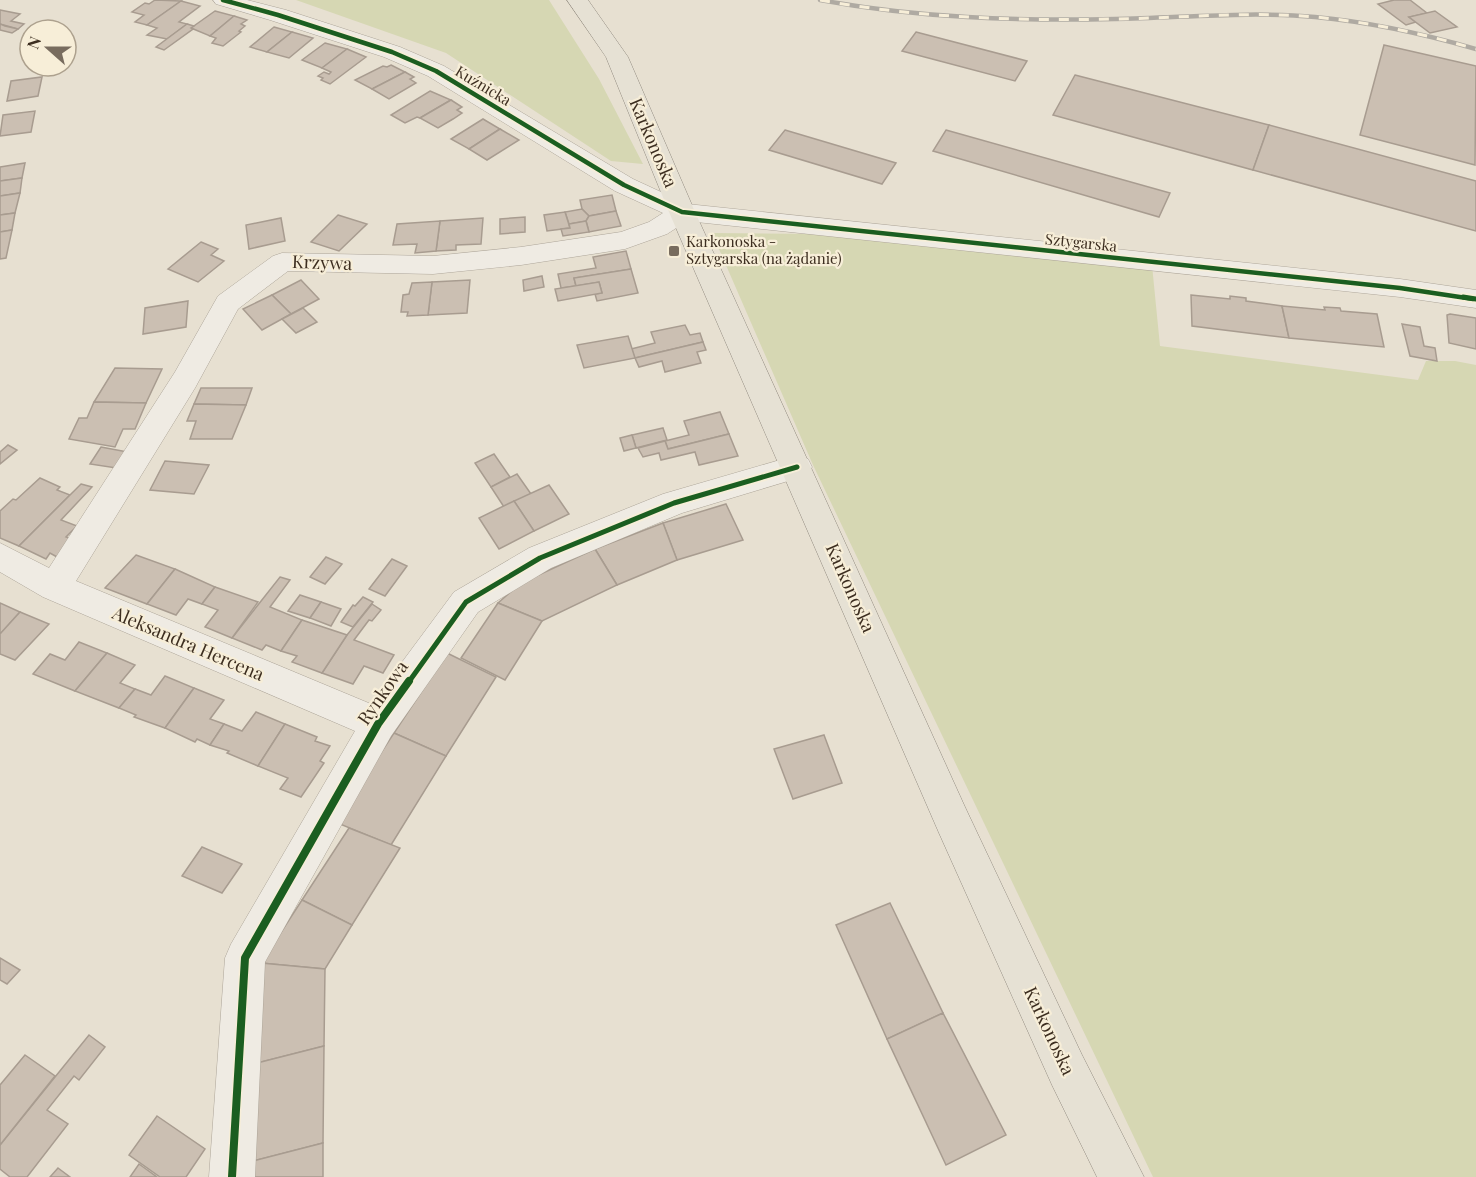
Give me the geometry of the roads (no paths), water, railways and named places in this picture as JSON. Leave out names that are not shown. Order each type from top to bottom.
[{"type":"main road","name":"Karkonoska","points":[[577,0],[617,57],[682,212],[967,853],[1067,1070],[1121,1177]]},
{"type":"street","name":"Kuźnicka","points":[[223,0],[278,15],[392,52],[436,72],[624,185],[682,212]]},
{"type":"street","name":"Sztygarska","points":[[682,212],[1400,288],[1476,299]]},
{"type":"street","name":"Krzywa","points":[[55,587],[185,380],[228,303],[282,262],[433,265],[520,256],[625,240],[658,228],[682,212]]},
{"type":"street","name":"Rynkowa","points":[[232,1177],[244,958],[378,724],[466,602],[540,558],[674,503],[797,467]]},
{"type":"street","name":"Aleksandra Hercena","points":[[0,556],[55,587],[378,724]]},
{"type":"railway","points":[[820,0],[894,11],[1004,19],[1290,15],[1397,29],[1476,49]]},
{"type":"place","name":"Karkonoska - Sztygarska (na żądanie)","points":[[674,251]]}]
